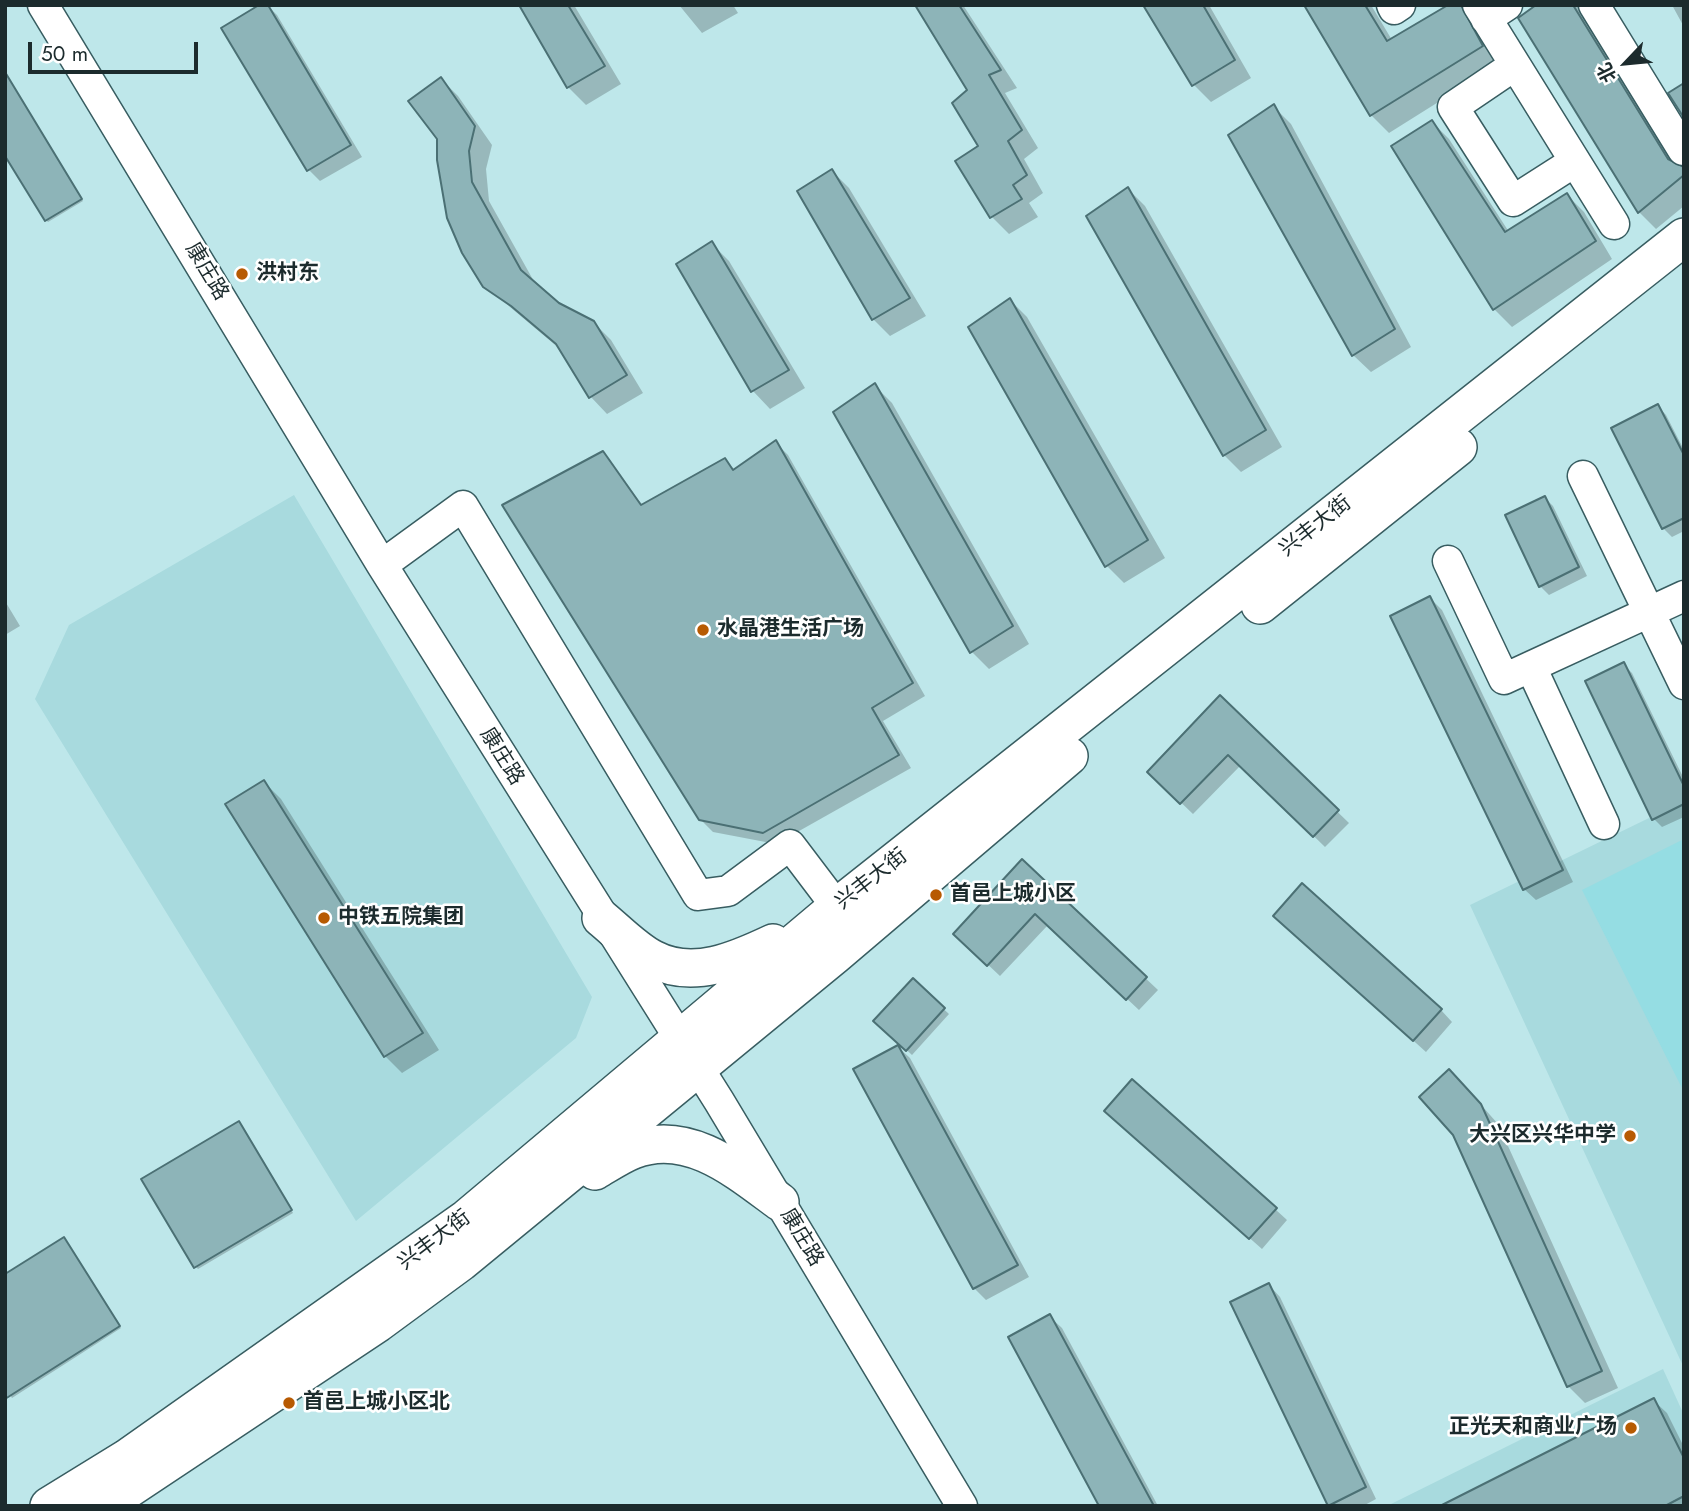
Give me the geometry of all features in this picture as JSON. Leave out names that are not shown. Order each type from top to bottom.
[{"type":"main road","name":"兴丰大街","points":[[103,1506],[378,1323],[461,1262],[558,1182],[829,914],[1684,237]]},
{"type":"main road","name":"兴丰大街","points":[[49,1506],[127,1458],[467,1218],[688,1053],[835,955],[1032,785],[1684,265]]},
{"type":"main road","points":[[601,918],[653,959],[685,967],[731,963],[829,914]]},
{"type":"main road","points":[[558,1182],[587,1175],[634,1149],[667,1143],[708,1153],[779,1202]]},
{"type":"street","name":"康庄路","points":[[43,5],[382,565],[688,1053],[962,1506]]},
{"type":"street","points":[[1392,5],[1394,9],[1400,5]]},
{"type":"street","points":[[1594,5],[1683,150]]},
{"type":"street","points":[[1491,10],[1515,65],[1614,225]]},
{"type":"street","points":[[1515,65],[1454,107],[1513,201],[1574,162]]},
{"type":"street","points":[[1583,476],[1684,684]]},
{"type":"street","points":[[382,565],[463,506],[698,895],[729,891],[790,845],[829,914]]},
{"type":"street","points":[[1448,561],[1504,679],[1684,596]]},
{"type":"street","points":[[1531,667],[1604,824]]},
{"type":"shaded area","points":[[294,495],[592,997],[576,1038],[356,1221],[35,699],[69,625]]},
{"type":"shaded area","name":"大兴区兴华中学","points":[[1684,801],[1684,1368],[1470,905]]},
{"type":"shaded area","points":[[1684,839],[1684,1092],[1582,890]]},
{"type":"shaded area","name":"正光天和商业广场","points":[[1663,1369],[1684,1415],[1684,1506],[1387,1506]]},
{"type":"building","points":[[259,5],[268,5],[351,145],[307,171],[221,28]]},
{"type":"building","points":[[519,5],[568,5],[605,66],[567,88]]},
{"type":"building","points":[[915,5],[959,5],[1001,70],[989,75],[1022,130],[1008,141],[1027,175],[1013,185],[1022,199],[990,218],[955,161],[978,146],[952,103],[967,90]]},
{"type":"building","points":[[1143,5],[1203,5],[1235,60],[1192,86]]},
{"type":"building","points":[[1304,5],[1365,5],[1387,41],[1448,5],[1461,5],[1483,46],[1370,116]]},
{"type":"building","points":[[1536,5],[1573,5],[1668,159],[1684,167],[1684,175],[1638,213],[1518,18]]},
{"type":"building","points":[[5,72],[82,199],[45,221],[5,156]]},
{"type":"building","points":[[441,77],[475,126],[469,151],[472,182],[521,270],[559,303],[594,321],[627,375],[589,398],[556,344],[511,306],[483,287],[462,253],[447,218],[437,160],[437,139],[408,101]]},
{"type":"building","points":[[1684,83],[1684,118],[1668,93]]},
{"type":"building","points":[[1274,104],[1395,329],[1352,356],[1228,135]]},
{"type":"building","points":[[1432,120],[1505,232],[1567,193],[1596,241],[1493,310],[1391,146]]},
{"type":"building","points":[[832,169],[910,298],[872,320],[797,191]]},
{"type":"building","points":[[1128,187],[1266,430],[1223,456],[1086,216]]},
{"type":"building","points":[[712,241],[789,370],[751,392],[676,264]]},
{"type":"building","points":[[1010,298],[1148,540],[1105,567],[968,327]]},
{"type":"building","points":[[875,383],[1013,626],[970,653],[833,412]]},
{"type":"building","points":[[1658,404],[1684,455],[1684,518],[1662,529],[1611,428]]},
{"type":"building","name":"水晶港生活广场","points":[[776,440],[913,683],[872,708],[899,755],[763,833],[699,820],[502,505],[603,451],[641,505],[725,458],[733,470]]},
{"type":"building","points":[[1545,496],[1579,567],[1539,587],[1505,515]]},
{"type":"building","points":[[1430,596],[1563,870],[1523,890],[1390,616]]},
{"type":"building","points":[[1624,662],[1684,786],[1684,804],[1652,820],[1585,681]]},
{"type":"building","points":[[1220,695],[1339,810],[1313,837],[1228,755],[1180,804],[1147,772]]},
{"type":"building","name":"中铁五院集团","points":[[264,780],[423,1033],[384,1057],[225,804]]},
{"type":"building","points":[[1022,859],[1147,977],[1126,1000],[1035,914],[987,966],[953,934]]},
{"type":"building","points":[[1302,883],[1442,1009],[1413,1041],[1273,916]]},
{"type":"building","points":[[913,978],[945,1008],[906,1051],[873,1021]]},
{"type":"building","points":[[898,1045],[1018,1265],[973,1289],[853,1069]]},
{"type":"building","points":[[1449,1069],[1481,1104],[1602,1371],[1567,1387],[1453,1135],[1419,1097]]},
{"type":"building","points":[[1132,1079],[1277,1208],[1249,1239],[1104,1111]]},
{"type":"building","points":[[239,1121],[292,1210],[194,1268],[141,1179]]},
{"type":"building","points":[[64,1237],[120,1326],[5,1399],[5,1274]]},
{"type":"building","points":[[1269,1283],[1366,1487],[1328,1506],[1230,1302]]},
{"type":"building","points":[[1050,1314],[1154,1506],[1099,1506],[1008,1337]]},
{"type":"building","name":"正光天和商业广场","points":[[1654,1398],[1684,1458],[1684,1496],[1665,1506],[1440,1506]]},
{"type":"place","name":"洪村东","points":[[242,274]]},
{"type":"place","name":"水晶港生活广场","points":[[703,630]]},
{"type":"place","name":"首邑上城小区","points":[[936,895]]},
{"type":"place","name":"中铁五院集团","points":[[324,918]]},
{"type":"place","name":"大兴区兴华中学","points":[[1630,1136]]},
{"type":"place","name":"首邑上城小区北","points":[[289,1403]]},
{"type":"place","name":"正光天和商业广场","points":[[1631,1428]]}]
